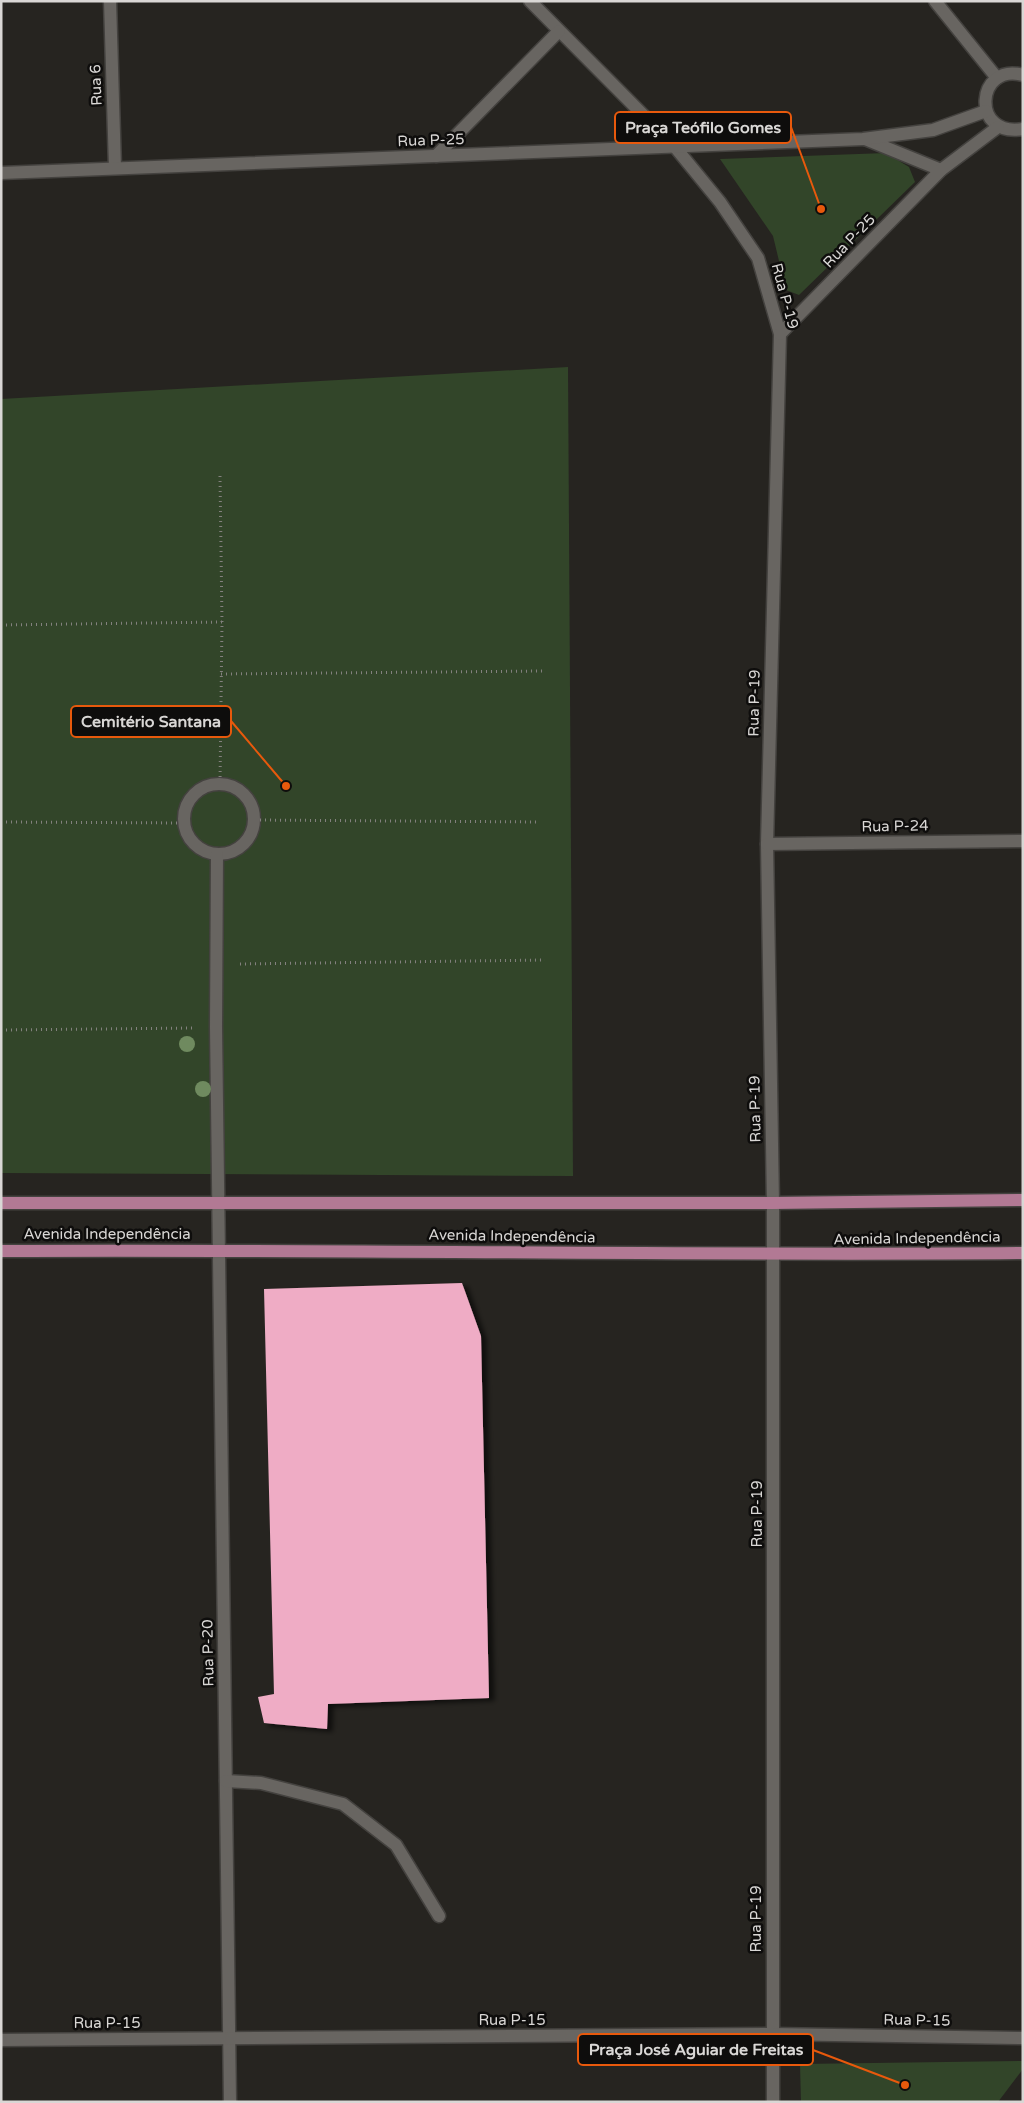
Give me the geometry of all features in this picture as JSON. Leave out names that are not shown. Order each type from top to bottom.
[{"type":"main road","name":"Avenida Independência","points":[[1,1203],[773,1203],[1023,1200]]},
{"type":"main road","name":"Avenida Independência","points":[[1,1251],[220,1250],[773,1255],[1023,1253]]},
{"type":"street","name":"Rua 6","points":[[110,1],[115,168]]},
{"type":"street","name":"Rua P-19","points":[[530,1],[675,147],[720,202],[758,258],[780,334],[767,844],[773,1203],[773,2102]]},
{"type":"street","points":[[935,1],[998,78]]},
{"type":"street","points":[[436,156],[559,31]]},
{"type":"street","points":[[1023,75],[1012,73],[998,78],[988,89],[985,104],[986,111],[991,120],[998,127],[1006,130],[1023,130]]},
{"type":"street","name":"Rua P-25","points":[[1,173],[863,138],[933,130],[986,111]]},
{"type":"street","name":"Rua P-25","points":[[780,334],[941,170],[998,127]]},
{"type":"street","name":"Rua P-25","points":[[863,138],[941,170]]},
{"type":"street","points":[[220,783],[231,785],[249,799],[255,820],[247,841],[234,850],[217,854],[205,851],[195,844],[188,835],[184,823],[187,806],[197,791],[208,785],[220,783]]},
{"type":"street","name":"Rua P-24","points":[[767,844],[1023,841]]},
{"type":"street","name":"Rua P-20","points":[[217,854],[216,1027],[230,2102]]},
{"type":"street","points":[[226,1781],[262,1784],[343,1804],[396,1845],[439,1916]]},
{"type":"street","name":"Rua P-15","points":[[1,2040],[773,2034],[1023,2038]]},
{"type":"path","points":[[220,476],[222,622],[220,783]]},
{"type":"path","points":[[1,626],[222,622]]},
{"type":"path","points":[[221,674],[544,672]]},
{"type":"path","points":[[255,820],[540,822]]},
{"type":"path","points":[[1,822],[184,823]]},
{"type":"path","points":[[216,965],[545,960]]},
{"type":"path","points":[[1,1030],[216,1027]]},
{"type":"green space","points":[[886,153],[909,167],[915,182],[799,295],[786,290],[773,236],[720,159]]},
{"type":"green space","points":[[568,367],[573,1176],[1,1173],[1,399]]},
{"type":"green space","points":[[1023,2061],[1023,2069],[998,2102],[801,2102],[800,2064]]},
{"type":"building","points":[[462,1283],[481,1336],[489,1698],[328,1704],[327,1729],[264,1723],[258,1697],[274,1694],[264,1289]]},
{"type":"place","name":"Praça Teófilo Gomes","points":[[821,209]]},
{"type":"place","name":"Cemitério Santana","points":[[286,786]]},
{"type":"place","name":"Praça José Aguiar de Freitas","points":[[905,2085]]}]
